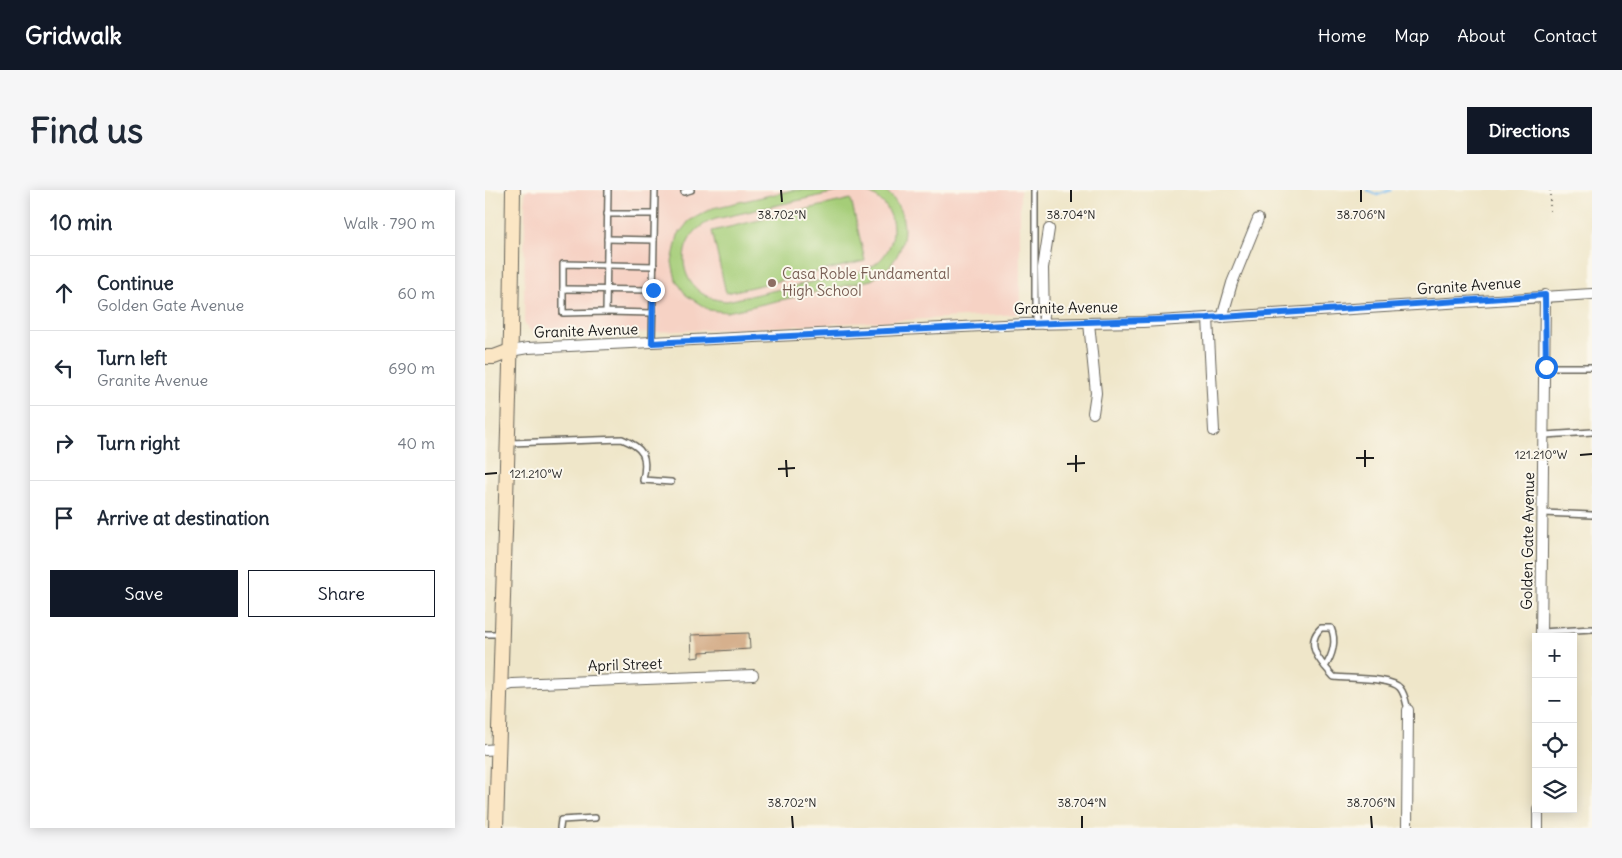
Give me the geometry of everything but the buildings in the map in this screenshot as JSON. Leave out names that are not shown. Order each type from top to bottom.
[{"type":"main road","points":[[496,828],[492,749],[499,688],[510,351],[513,190]]},
{"type":"main road","points":[[485,357],[494,357],[510,351]]},
{"type":"street","points":[[1222,318],[1232,283],[1258,219]]},
{"type":"street","points":[[1039,324],[1043,268],[1049,229]]},
{"type":"street","name":"Granite Avenue","points":[[510,351],[528,348],[1039,324],[1222,318],[1545,295],[1592,294]]},
{"type":"street","name":"Golden Gate Avenue","points":[[1541,633],[1546,367],[1545,295]]},
{"type":"street","points":[[1208,318],[1214,431]]},
{"type":"street","points":[[1089,323],[1096,393],[1093,413]]},
{"type":"street","name":"April Street","points":[[499,688],[512,684],[753,675]]},
{"type":"street","points":[[1407,828],[1408,710]]},
{"type":"street","points":[[1538,813],[1538,828]]},
{"type":"lane","points":[[606,312],[608,190]]},
{"type":"lane","points":[[652,343],[655,190]]},
{"type":"lane","points":[[684,192],[691,190]]},
{"type":"lane","points":[[1035,190],[1039,324]]},
{"type":"lane","points":[[607,214],[654,214]]},
{"type":"lane","points":[[607,239],[654,240]]},
{"type":"lane","points":[[653,266],[563,264],[563,313],[653,313]]},
{"type":"lane","points":[[563,289],[653,290]]},
{"type":"lane","points":[[1546,367],[1592,366]]},
{"type":"lane","points":[[1545,435],[1592,432]]},
{"type":"lane","points":[[507,444],[622,439],[635,444],[644,453],[646,468],[643,480],[671,482]]},
{"type":"lane","points":[[1543,513],[1592,515]]},
{"type":"lane","points":[[1325,667],[1332,656],[1333,635],[1331,628],[1321,628],[1316,633],[1314,640],[1315,654],[1333,678],[1388,682],[1398,686],[1404,693],[1408,710]]},
{"type":"lane","points":[[1551,633],[1592,629]]},
{"type":"lane","points":[[485,634],[501,634]]},
{"type":"lane","points":[[560,828],[561,820],[595,818]]},
{"type":"path","points":[[1550,190],[1550,211]]},
{"type":"shaded area","name":"Casa Roble Fundamental High School","points":[[525,190],[1020,190],[1020,314],[536,337],[524,323]]},
{"type":"green space","points":[[793,190],[845,190],[716,219],[701,227],[690,238],[685,251],[684,265],[688,278],[697,289],[710,298],[727,301],[861,271],[875,264],[885,254],[891,242],[893,229],[891,216],[884,205],[874,196],[859,190],[885,190],[895,201],[901,213],[904,226],[903,238],[893,262],[871,280],[727,312],[709,310],[686,295],[676,280],[672,262],[678,235],[689,221],[713,208]]},
{"type":"green space","points":[[851,199],[865,261],[726,293],[712,231]]},
{"type":"waterway","points":[[1367,190],[1377,195],[1391,190]]},
{"type":"place","name":"Casa Roble Fundamental High School","points":[[772,283]]},
{"type":"route","points":[[653,290],[652,343],[1025,324],[1143,322],[1545,295],[1546,367]]}]
